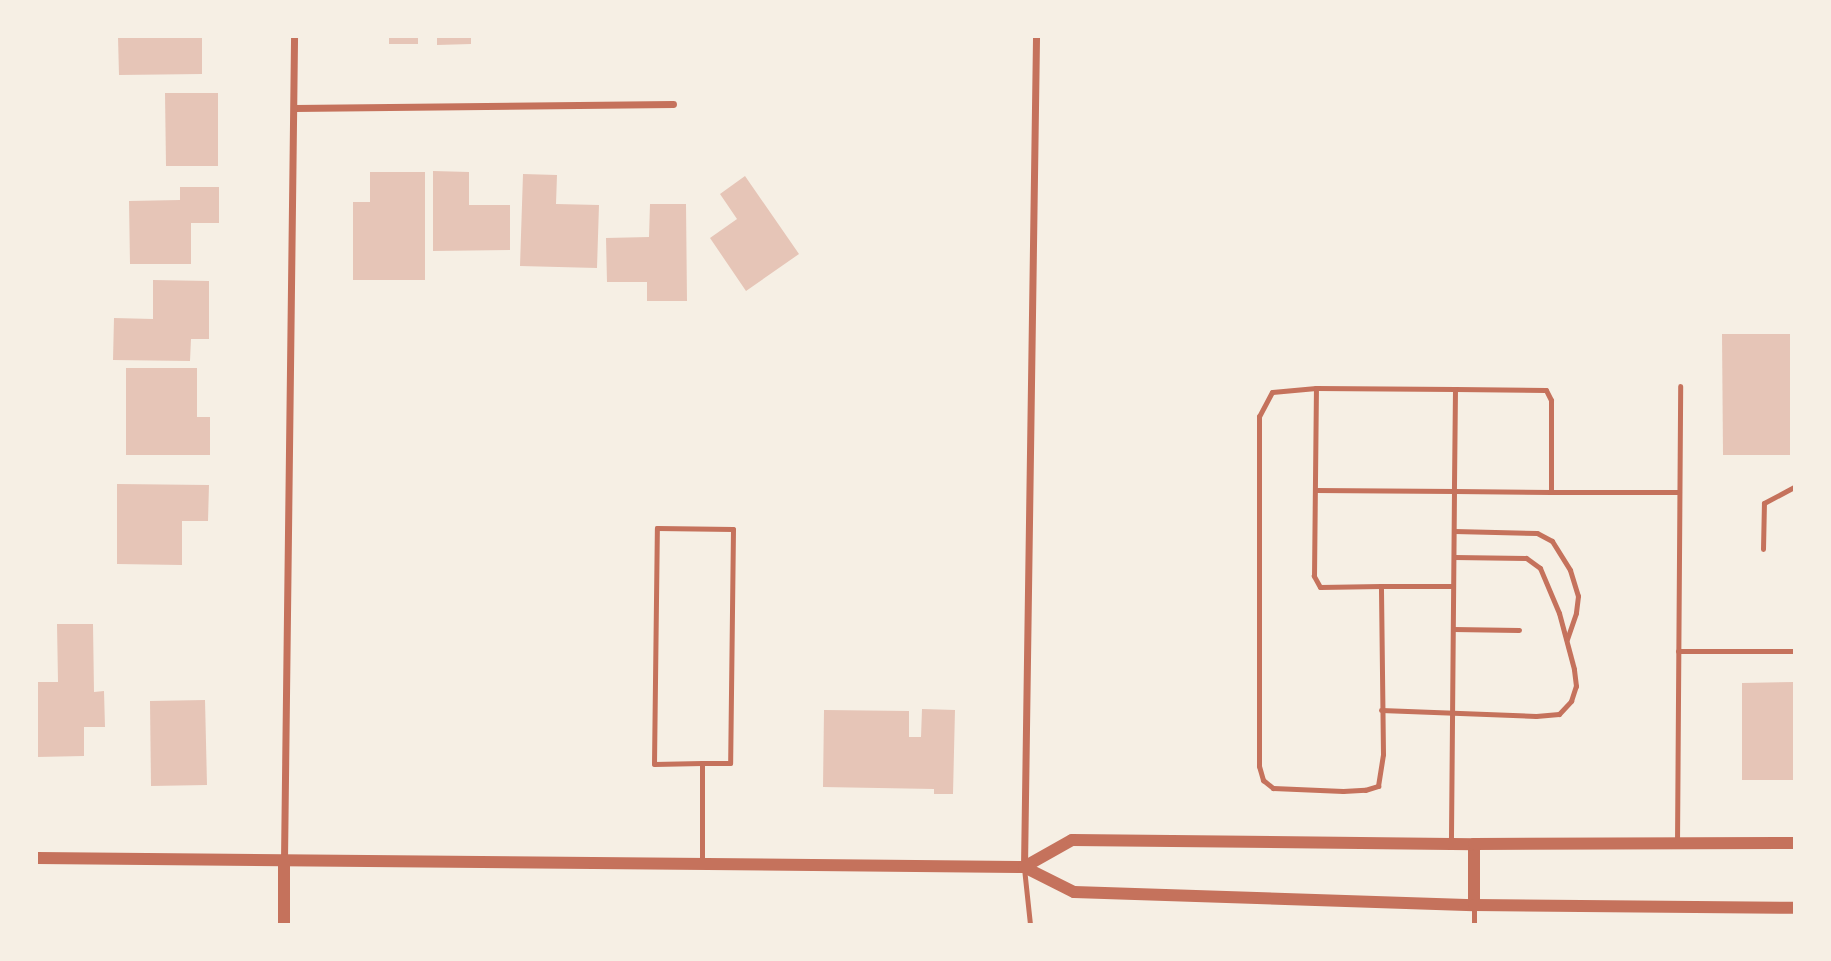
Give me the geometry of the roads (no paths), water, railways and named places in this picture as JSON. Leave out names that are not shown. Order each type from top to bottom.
[{"type":"street","points":[[284,924],[294,37]]},
{"type":"street","points":[[1024,867],[1036,37]]},
{"type":"street","points":[[294,107],[673,104]]},
{"type":"street","points":[[1024,867],[1072,840],[1451,844],[1794,843]]},
{"type":"street","points":[[1474,844],[1474,905]]},
{"type":"street","points":[[37,858],[1024,867],[1074,892],[1474,905],[1794,908]]},
{"type":"lane","points":[[1677,844],[1680,386]]},
{"type":"lane","points":[[1381,586],[1382,771],[1378,786],[1354,791],[1273,788],[1263,780],[1259,766],[1259,416],[1272,392],[1316,388],[1546,390],[1551,400],[1551,492]]},
{"type":"lane","points":[[1316,388],[1314,576],[1320,587],[1453,586]]},
{"type":"lane","points":[[1451,844],[1455,389]]},
{"type":"lane","points":[[1763,550],[1764,503],[1794,487]]},
{"type":"lane","points":[[1315,490],[1679,492]]},
{"type":"lane","points":[[657,528],[733,529],[730,763],[702,763],[654,764],[657,528]]},
{"type":"lane","points":[[1454,531],[1537,533],[1552,541],[1570,570],[1578,596],[1576,613],[1566,642]]},
{"type":"lane","points":[[1381,710],[1536,716],[1559,714],[1571,701],[1576,685],[1574,669],[1559,612],[1540,568],[1526,558],[1454,557]]},
{"type":"lane","points":[[1453,629],[1519,630]]},
{"type":"lane","points":[[1678,650],[1794,651]]},
{"type":"lane","points":[[702,763],[702,864]]},
{"type":"lane","points":[[1024,867],[1030,924]]},
{"type":"lane","points":[[1474,905],[1474,924]]}]
